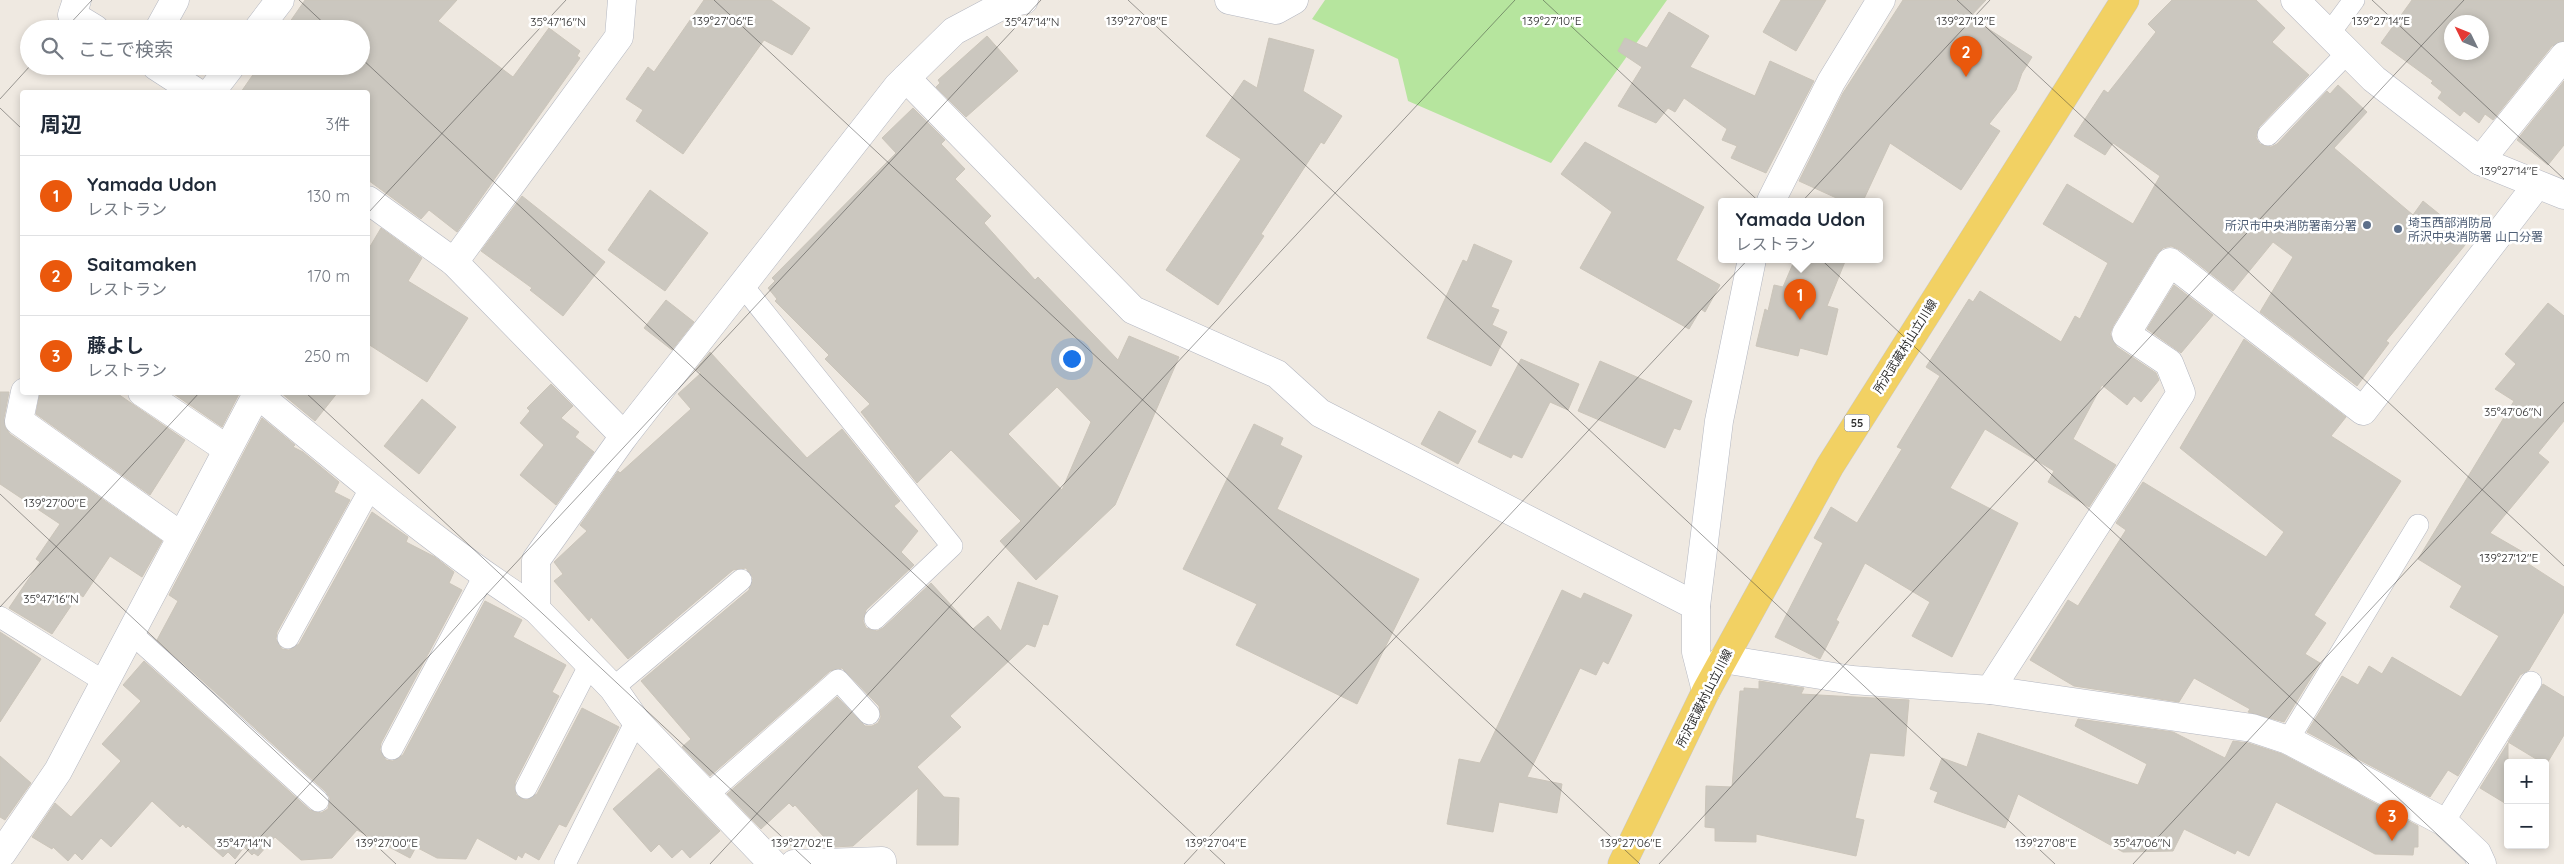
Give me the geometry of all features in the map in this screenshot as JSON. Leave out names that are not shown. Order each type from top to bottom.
[{"type":"main road","name":"所沢武蔵村山立川線","points":[[1622,864],[1706,691],[1830,466],[2125,0]]},
{"type":"street","points":[[77,0],[72,15],[80,20]]},
{"type":"street","points":[[164,20],[175,0]]},
{"type":"street","points":[[265,20],[280,0]]},
{"type":"street","points":[[454,262],[619,37],[622,0]]},
{"type":"street","points":[[536,609],[536,560],[624,436],[906,78],[954,31],[1005,4],[1024,0]]},
{"type":"street","points":[[1229,0],[1276,10],[1294,0]]},
{"type":"street","points":[[1773,198],[1831,82],[1881,0]]},
{"type":"street","points":[[2296,0],[2374,79],[2480,161],[2536,186],[2564,195]]},
{"type":"street","points":[[2480,161],[2564,56]]},
{"type":"street","points":[[170,75],[193,90]]},
{"type":"street","points":[[213,90],[224,75]]},
{"type":"street","points":[[906,78],[1133,310],[1277,374],[1320,413],[1696,606]]},
{"type":"street","points":[[1990,690],[2181,393],[2169,363],[2126,334],[2170,262],[2363,411],[2536,186]]},
{"type":"street","points":[[371,209],[454,262],[624,436]]},
{"type":"street","points":[[1706,691],[1696,652],[1696,606],[1719,421],[1751,263]]},
{"type":"street","points":[[24,395],[19,421],[182,536]]},
{"type":"street","points":[[146,395],[227,449]]},
{"type":"street","points":[[0,852],[2,853],[58,771],[256,395]]},
{"type":"street","points":[[259,395],[371,487],[485,574],[536,609],[613,688],[636,721],[773,864]]},
{"type":"street","points":[[1723,659],[1852,680],[1990,690],[2252,728],[2288,740],[2444,822],[2477,853],[2482,864]]},
{"type":"street","points":[[794,864],[882,861],[882,864]]},
{"type":"lane","points":[[2268,135],[2338,43],[2354,0]]},
{"type":"lane","points":[[742,285],[952,546],[875,619]]},
{"type":"lane","points":[[288,638],[371,487]]},
{"type":"lane","points":[[2288,740],[2418,525]]},
{"type":"lane","points":[[392,748],[485,574]]},
{"type":"lane","points":[[613,688],[741,580]]},
{"type":"lane","points":[[0,617],[105,682]]},
{"type":"lane","points":[[131,633],[318,801]]},
{"type":"lane","points":[[526,788],[590,664]]},
{"type":"lane","points":[[706,796],[838,680],[870,714]]},
{"type":"lane","points":[[2444,822],[2531,682]]},
{"type":"lane","points":[[565,864],[636,721]]},
{"type":"green space","points":[[1325,0],[1667,0],[1551,163],[1408,101],[1398,59],[1312,19]]},
{"type":"building","points":[[305,0],[457,0],[438,21],[513,77],[549,28],[580,51],[577,56],[580,58],[457,232],[429,210],[421,219],[370,181],[370,90],[242,90],[253,75],[370,75],[370,20],[291,20]]},
{"type":"building","points":[[704,0],[771,0],[810,28],[792,55],[764,40],[683,154],[636,121],[643,110],[626,99],[648,67],[654,72]]},
{"type":"building","points":[[1781,0],[1826,0],[1796,51],[1763,32]]},
{"type":"building","points":[[1903,0],[1986,0],[1970,17],[2032,57],[2022,73],[2016,90],[1989,124],[2000,131],[1961,190],[1890,143],[1864,198],[1836,198],[1799,181],[1843,93]]},
{"type":"building","points":[[2172,0],[2256,0],[2285,28],[2272,42],[2309,75],[2259,127],[2256,138],[2260,144],[2271,147],[2277,144],[2327,91],[2330,94],[2338,85],[2367,112],[2334,148],[2413,215],[2423,201],[2470,239],[2386,341],[2389,343],[2357,386],[2260,312],[2293,257],[2273,242],[2233,291],[2180,250],[2171,246],[2163,248],[2157,254],[2110,334],[2117,347],[2156,373],[2159,380],[2141,402],[2134,396],[2127,405],[2102,385],[2073,439],[2116,465],[2089,507],[2048,482],[2054,471],[1985,429],[1950,488],[2018,523],[1952,657],[1912,636],[1930,602],[1865,563],[1836,620],[1839,622],[1820,659],[1775,637],[1823,543],[1814,538],[1831,507],[1857,523],[1902,449],[1897,447],[1940,376],[1926,367],[1969,299],[1973,302],[1980,291],[2061,342],[2075,316],[2080,319],[2108,263],[2043,224],[2067,184],[2133,224],[2160,176],[2113,143],[2105,155],[2074,136],[2104,90],[2108,93],[2156,32],[2148,24]]},
{"type":"building","points":[[2412,0],[2564,0],[2564,41],[2552,46],[2493,120],[2485,114],[2479,123],[2464,111],[2460,116],[2438,98],[2442,92],[2431,83],[2433,81],[2381,43]]},
{"type":"building","points":[[1669,12],[1709,36],[1690,67],[1755,96],[1770,61],[1814,81],[1766,173],[1731,158],[1737,146],[1722,140],[1727,129],[1684,98],[1675,112],[1668,108],[1656,123],[1618,106],[1642,67],[1618,51],[1625,38],[1647,48]]},
{"type":"building","points":[[987,36],[1018,71],[966,117],[936,87],[940,83],[938,80]]},
{"type":"building","points":[[1269,38],[1314,50],[1303,91],[1342,116],[1324,144],[1321,142],[1261,234],[1264,236],[1218,305],[1166,270],[1241,159],[1206,136],[1244,80],[1257,88]]},
{"type":"building","points":[[2564,81],[2564,145],[2548,165],[2517,140]]},
{"type":"building","points":[[913,108],[945,140],[941,144],[965,169],[955,179],[991,216],[984,223],[1035,280],[1038,277],[1118,360],[1129,336],[1179,357],[1115,505],[1036,580],[1000,541],[1021,521],[951,450],[917,483],[861,412],[870,404],[825,359],[829,355],[775,301],[777,299],[768,288],[775,281],[772,278],[896,153],[882,138]],"holes":[[[1057,387],[1091,422],[1062,490],[1008,434]]]},
{"type":"building","points":[[1585,142],[1704,207],[1676,260],[1720,285],[1705,312],[1701,309],[1689,329],[1580,268],[1612,212],[1561,174]]},
{"type":"building","points":[[650,190],[708,233],[665,291],[608,250]]},
{"type":"building","points":[[522,196],[605,262],[563,316],[530,290],[532,288],[481,251]]},
{"type":"building","points":[[381,228],[422,258],[408,281],[468,318],[427,382],[370,345],[370,247]]},
{"type":"building","points":[[1474,244],[1512,261],[1491,307],[1499,310],[1492,325],[1507,332],[1491,366],[1427,338],[1463,260],[1467,262]]},
{"type":"building","points":[[1793,263],[1844,263],[1827,306],[1838,309],[1827,355],[1800,348],[1798,356],[1756,346],[1765,309],[1768,311],[1774,285],[1783,287]]},
{"type":"building","points":[[2174,285],[2213,315],[2181,353],[2147,329]]},
{"type":"building","points":[[666,300],[694,322],[672,350],[644,328]]},
{"type":"building","points":[[2548,303],[2564,316],[2564,421],[2538,453],[2549,462],[2490,533],[2528,555],[2524,561],[2564,587],[2564,612],[2529,670],[2520,675],[2458,776],[2448,770],[2430,797],[2307,732],[2342,676],[2358,685],[2369,666],[2382,674],[2392,657],[2461,697],[2499,636],[2450,607],[2462,586],[2418,559],[2514,401],[2495,389],[2516,364],[2505,354]]},
{"type":"building","points":[[2244,339],[2346,417],[2331,436],[2401,481],[2314,615],[2326,623],[2305,654],[2320,663],[2284,722],[2248,712],[2250,709],[2194,678],[2179,702],[2074,686],[2030,660],[2068,600],[2078,606],[2126,530],[2116,523],[2143,482],[2266,557],[2284,532],[2180,448]]},
{"type":"building","points":[[710,352],[807,458],[842,429],[900,501],[894,506],[918,531],[901,552],[914,565],[866,610],[863,621],[866,628],[877,631],[883,628],[931,583],[973,629],[988,616],[1001,631],[1018,582],[1058,596],[1048,625],[1043,624],[1035,647],[1027,644],[950,716],[961,727],[917,767],[944,797],[959,798],[958,845],[917,845],[918,788],[853,846],[833,847],[795,805],[793,807],[789,803],[761,829],[727,794],[837,697],[865,726],[872,726],[878,723],[881,717],[879,706],[842,668],[830,671],[710,776],[682,747],[691,739],[641,681],[749,590],[753,578],[746,568],[733,570],[628,659],[591,617],[589,621],[554,581],[563,574],[554,562],[587,531],[580,525],[618,471],[620,473],[691,409],[678,394],[701,373],[696,369]]},
{"type":"building","points":[[1521,359],[1579,384],[1568,410],[1550,402],[1522,458],[1513,454],[1511,458],[1478,442]]},
{"type":"building","points":[[1600,361],[1692,401],[1680,430],[1674,428],[1665,448],[1578,411]]},
{"type":"building","points":[[551,384],[573,406],[561,418],[579,432],[575,437],[594,452],[556,505],[520,475],[544,445],[520,423],[530,411],[527,408]]},
{"type":"building","points":[[0,392],[9,392],[4,418],[5,427],[10,434],[162,541],[142,577],[110,556],[83,597],[79,594],[52,634],[9,608],[40,562],[36,559],[60,524],[0,484]]},
{"type":"building","points":[[39,395],[119,395],[185,440],[150,495],[36,414]]},
{"type":"building","points":[[175,395],[238,395],[222,427]]},
{"type":"building","points":[[284,395],[336,395],[315,421]]},
{"type":"building","points":[[422,399],[456,427],[419,474],[384,446]]},
{"type":"building","points":[[1439,411],[1476,431],[1458,464],[1421,444]]},
{"type":"building","points":[[262,418],[295,445],[293,447],[303,452],[339,482],[334,492],[350,500],[277,632],[276,639],[282,649],[289,650],[299,644],[372,512],[408,537],[406,542],[435,557],[454,572],[449,583],[462,590],[381,743],[380,750],[386,760],[393,761],[403,755],[485,601],[522,620],[513,637],[566,665],[552,692],[559,696],[515,782],[516,795],[526,800],[537,794],[582,708],[619,727],[566,827],[559,824],[539,860],[525,852],[522,858],[518,855],[516,860],[477,838],[466,859],[437,858],[416,847],[410,858],[357,830],[332,858],[301,860],[275,837],[258,856],[254,853],[252,855],[244,847],[235,859],[228,852],[223,857],[188,826],[186,828],[183,824],[180,827],[152,801],[111,847],[101,838],[82,860],[75,853],[68,861],[53,847],[52,849],[32,837],[55,803],[71,817],[121,761],[102,744],[141,701],[123,685],[144,661],[310,810],[321,813],[328,809],[330,798],[326,792],[157,640],[178,601],[169,595]]},
{"type":"building","points":[[1254,424],[1283,438],[1280,445],[1302,456],[1277,509],[1419,579],[1357,704],[1236,645],[1257,604],[1183,569]]},
{"type":"building","points":[[1562,590],[1581,599],[1584,593],[1632,615],[1608,664],[1603,661],[1596,675],[1580,668],[1527,777],[1562,784],[1557,813],[1499,802],[1493,832],[1447,824],[1459,759],[1480,763]]},
{"type":"building","points":[[0,632],[41,659],[0,722]]},
{"type":"building","points":[[1759,681],[1804,688],[1801,694],[1909,700],[1904,756],[1870,753],[1855,818],[1864,820],[1856,856],[1756,834],[1756,842],[1715,841],[1715,828],[1705,827],[1706,786],[1732,787],[1740,691],[1744,691],[1744,688],[1759,689]]},
{"type":"building","points":[[2543,684],[2564,697],[2564,735],[2549,760],[2536,759],[2508,742]]},
{"type":"building","points":[[2078,719],[2173,732],[2225,758],[2233,741],[2248,743],[2282,754],[2418,826],[2418,847],[2414,847],[2413,855],[2375,854],[2276,802],[2249,856],[2237,850],[2235,854],[2184,829],[2173,851],[2123,852],[2018,794],[2005,828],[1934,802],[1938,792],[1930,789],[1942,758],[1967,767],[1978,733],[2138,785],[2147,764],[2075,726]]},
{"type":"building","points":[[2508,743],[2508,759],[2504,759],[2504,803],[2480,788]]},
{"type":"building","points":[[0,756],[31,783],[5,820],[0,817]]},
{"type":"building","points":[[659,768],[720,831],[690,858],[682,849],[672,858],[659,844],[651,852],[613,809]]},
{"type":"place","name":"Saitamaken","points":[[1966,77]]},
{"type":"place","name":"所沢市中央消防署南分署","points":[[2367,225]]},
{"type":"place","name":"埼玉西部消防局 所沢中央消防署 山口分署","points":[[2398,229]]},
{"type":"place","name":"Yamada Udon","points":[[1800,320]]},
{"type":"place","name":"藤よし","points":[[2392,841]]}]
